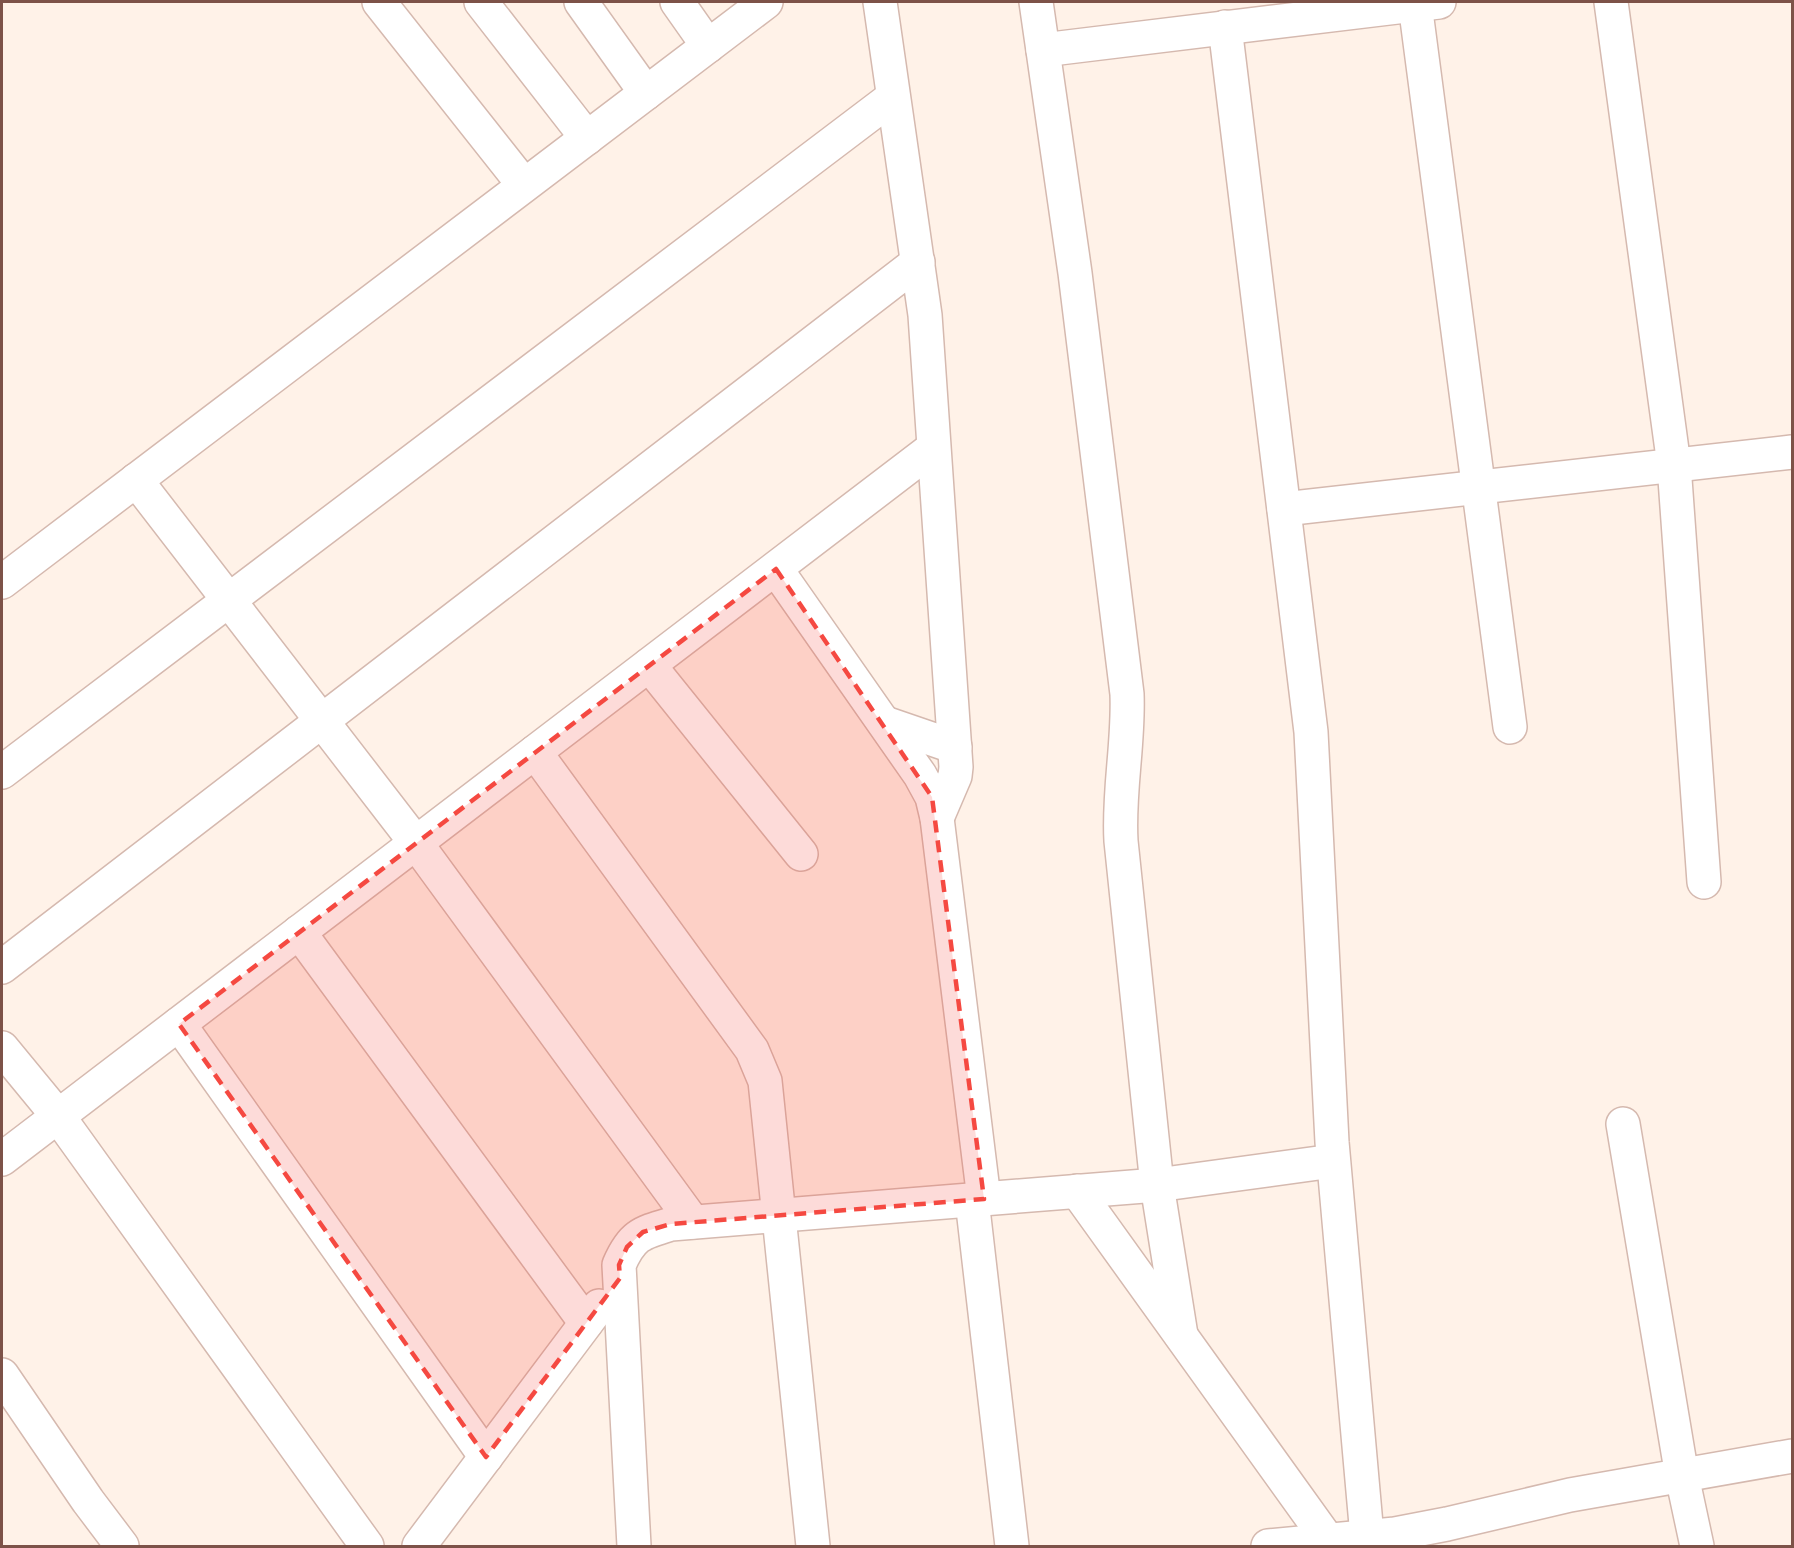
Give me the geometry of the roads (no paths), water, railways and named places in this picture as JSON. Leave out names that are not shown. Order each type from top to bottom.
[{"type":"street","points":[[379,2],[524,185]]},
{"type":"street","points":[[481,2],[587,138]]},
{"type":"street","points":[[582,2],[646,93]]},
{"type":"street","points":[[677,2],[708,46]]},
{"type":"street","points":[[2,582],[766,2]]},
{"type":"street","points":[[880,2],[927,335],[955,747],[955,776],[937,818]]},
{"type":"street","points":[[1036,2],[1075,273],[1127,694],[1128,712],[1120,818],[1158,1185],[1181,1335]]},
{"type":"street","points":[[1611,2],[1674,465],[1704,882]]},
{"type":"street","points":[[1043,50],[1427,3],[1479,487],[1510,727]]},
{"type":"street","points":[[1225,27],[1311,732],[1333,1161],[1367,1536]]},
{"type":"street","points":[[2,772],[893,97]]},
{"type":"street","points":[[2,967],[918,262]]},
{"type":"street","points":[[2,1159],[933,448]]},
{"type":"street","points":[[1284,509],[1792,452]]},
{"type":"street","points":[[136,480],[416,843],[693,1222]]},
{"type":"street","points":[[776,569],[885,723],[932,797],[937,818],[978,1199],[1012,1546]]},
{"type":"street","points":[[649,665],[801,854]]},
{"type":"street","points":[[885,723],[955,747]]},
{"type":"street","points":[[535,752],[752,1050],[765,1081],[813,1546]]},
{"type":"street","points":[[299,932],[586,1323]]},
{"type":"street","points":[[179,1024],[486,1457]]},
{"type":"street","points":[[2,1048],[58,1116],[367,1546]]},
{"type":"street","points":[[1623,1124],[1682,1476],[1697,1546]]},
{"type":"street","points":[[634,1546],[619,1265],[627,1247],[643,1232],[671,1224],[1158,1185],[1333,1161]]},
{"type":"street","points":[[1077,1191],[1330,1544]]},
{"type":"street","points":[[419,1546],[620,1278]]},
{"type":"street","points":[[2,1375],[88,1501],[122,1546]]},
{"type":"street","points":[[1268,1546],[1330,1544],[1367,1536],[1395,1534],[1447,1524],[1526,1504],[1792,1456]]}]
